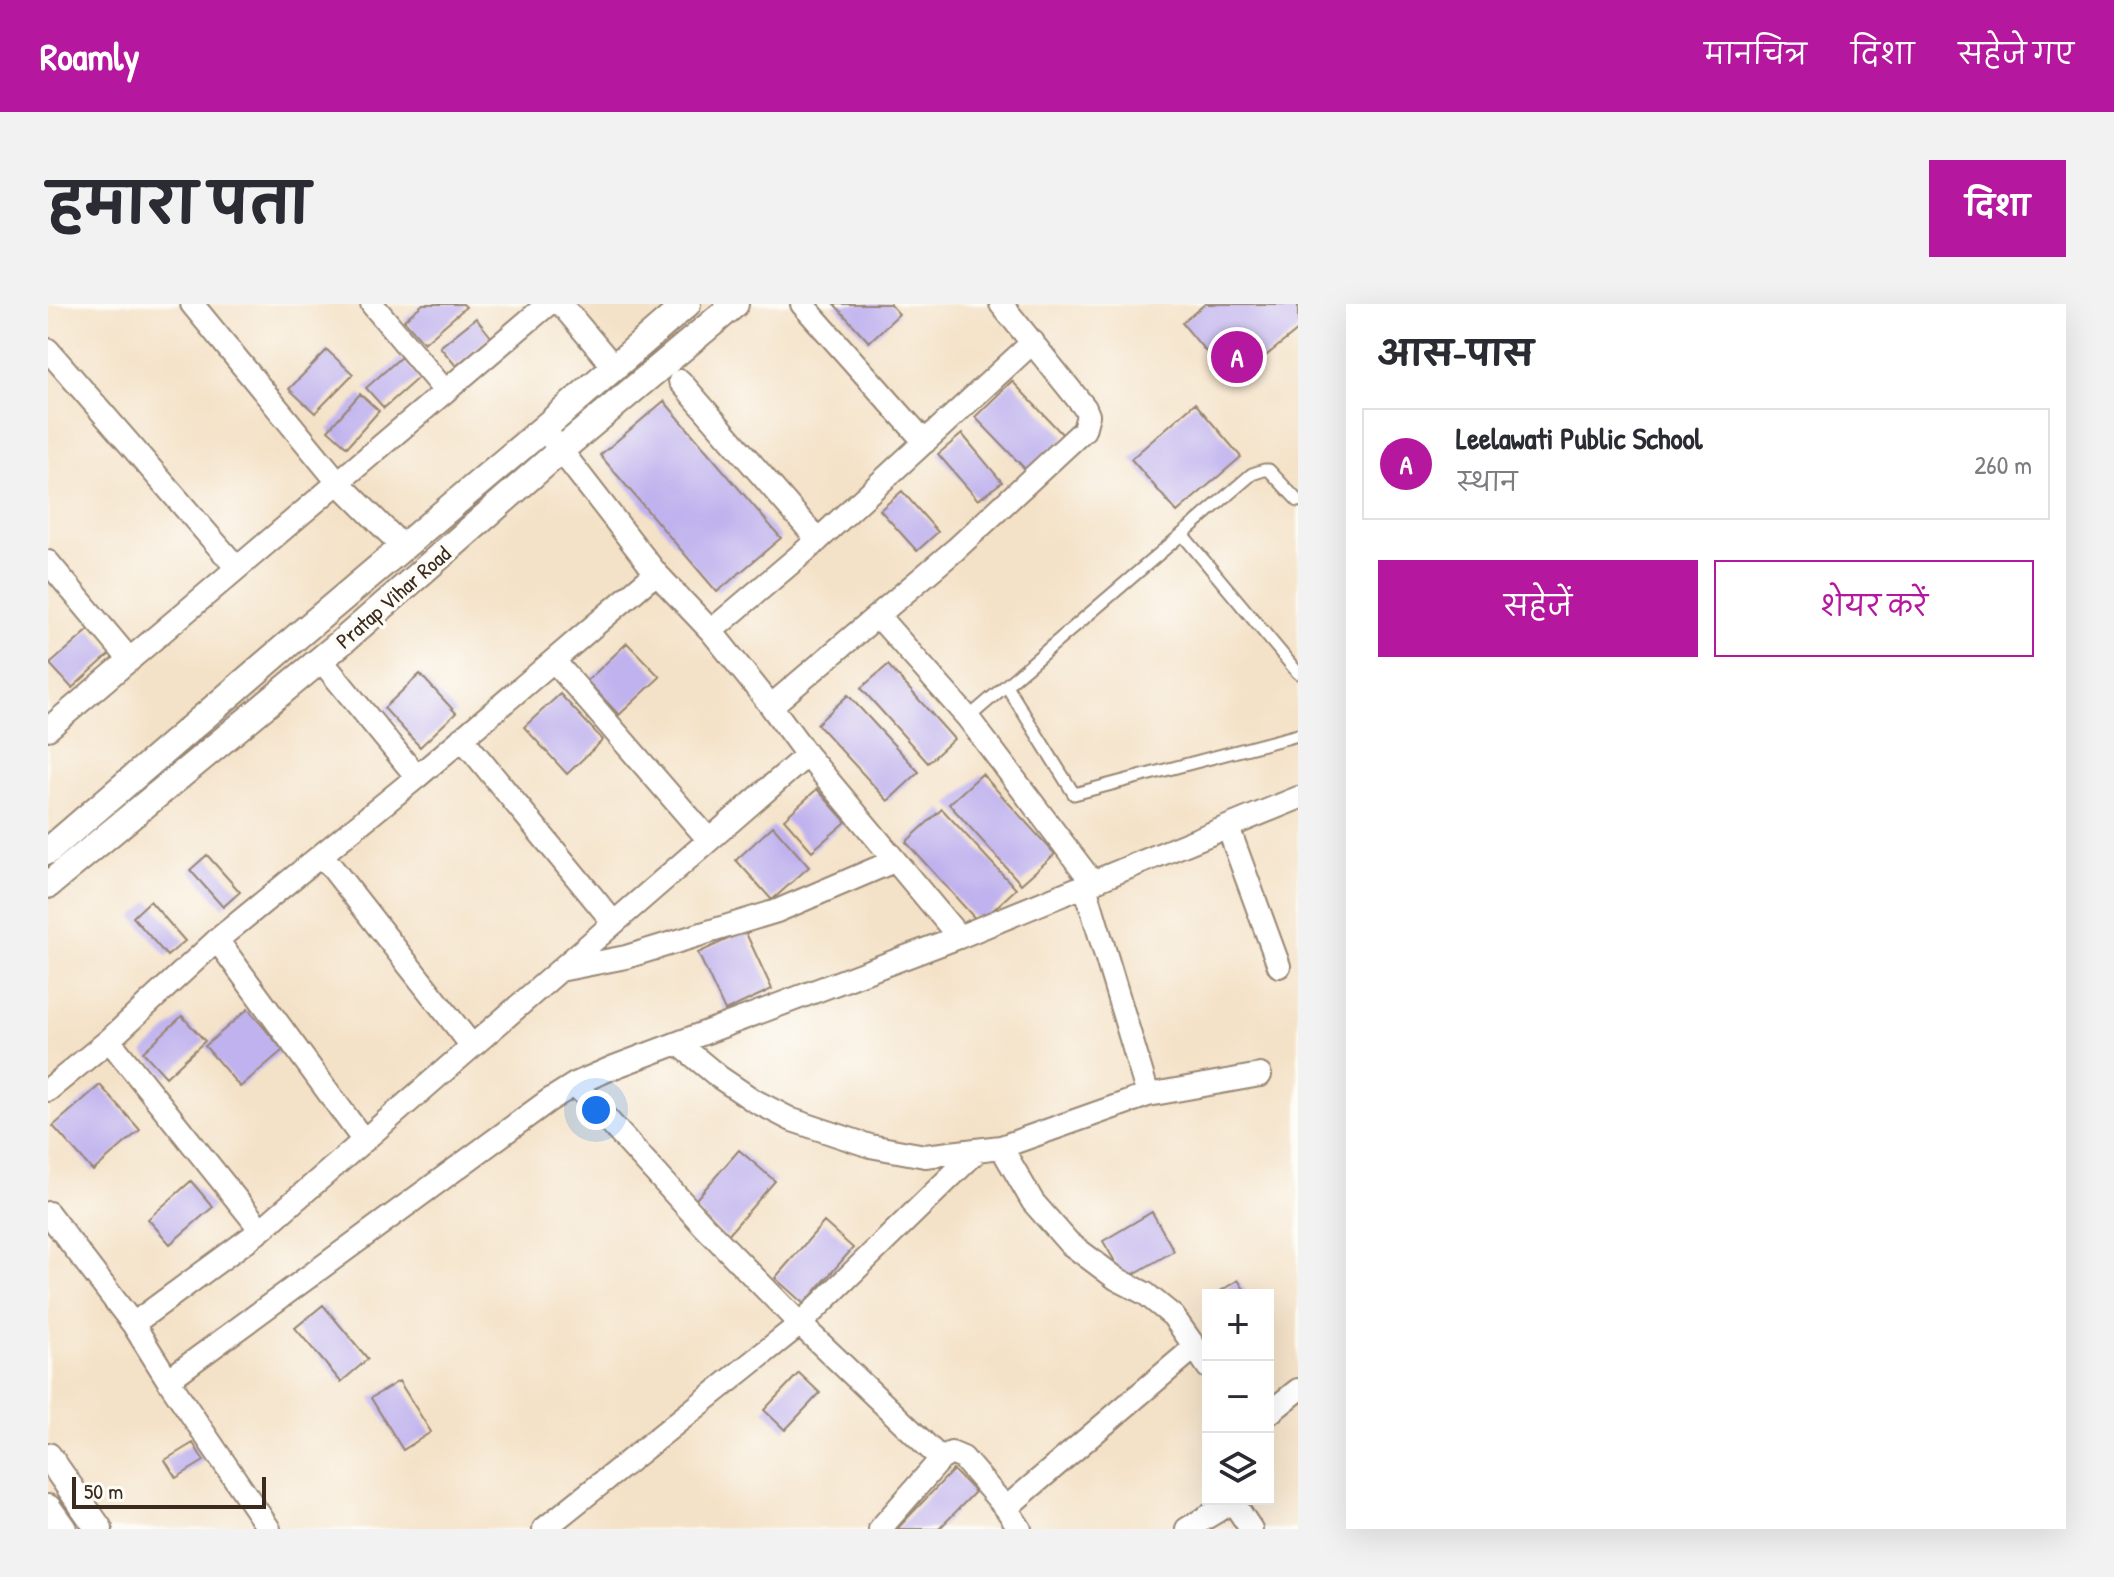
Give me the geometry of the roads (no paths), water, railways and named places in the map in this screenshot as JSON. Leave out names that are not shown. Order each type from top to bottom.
[{"type":"street","points":[[192,304],[338,482],[404,548]]},
{"type":"street","points":[[372,304],[445,391]]},
{"type":"street","points":[[48,729],[548,304]]},
{"type":"street","points":[[561,304],[614,367]]},
{"type":"street","name":"Pratap Vihar Road","points":[[48,851],[687,304]]},
{"type":"street","name":"Pratap Vihar Road","points":[[48,885],[321,660],[561,450],[735,304]]},
{"type":"street","points":[[802,304],[925,442]]},
{"type":"street","points":[[771,706],[956,549],[1084,430],[1088,415],[1085,408],[1001,304]]},
{"type":"street","points":[[711,631],[818,540],[1033,342]]},
{"type":"street","points":[[48,350],[237,568]]},
{"type":"street","points":[[680,381],[818,540]]},
{"type":"street","points":[[544,428],[656,573],[711,631],[807,755],[959,937]]},
{"type":"street","points":[[48,562],[130,660]]},
{"type":"street","points":[[48,1090],[109,1040],[217,940],[417,777],[656,573]]},
{"type":"street","points":[[878,616],[968,718],[1089,884],[1148,1095]]},
{"type":"street","points":[[321,660],[417,777]]},
{"type":"street","points":[[554,661],[709,840]]},
{"type":"street","points":[[462,738],[614,923]]},
{"type":"street","points":[[133,1324],[261,1230],[807,755]]},
{"type":"street","points":[[168,1380],[575,1084],[959,937],[1298,798]]},
{"type":"street","points":[[1228,827],[1279,966]]},
{"type":"street","points":[[322,855],[472,1046]]},
{"type":"street","points":[[559,971],[626,957],[777,911],[894,861]]},
{"type":"street","points":[[217,940],[364,1141]]},
{"type":"street","points":[[109,1040],[261,1230]]},
{"type":"street","points":[[679,1044],[753,1100],[792,1120],[870,1146],[925,1156],[1001,1147],[1148,1095],[1260,1075]]},
{"type":"street","points":[[575,1084],[704,1226],[800,1324],[941,1459]]},
{"type":"street","points":[[1001,1147],[1033,1202],[1069,1243],[1117,1279],[1146,1294],[1173,1316],[1204,1361]]},
{"type":"street","points":[[544,1529],[800,1324],[978,1150]]},
{"type":"street","points":[[48,1213],[133,1324],[269,1529]]},
{"type":"street","points":[[1006,1508],[1195,1347]]},
{"type":"street","points":[[1274,1409],[1298,1390]]},
{"type":"street","points":[[880,1529],[941,1459],[951,1453],[963,1458],[1020,1529]]},
{"type":"street","points":[[48,1456],[99,1529]]},
{"type":"street","points":[[1187,1529],[1227,1505]]},
{"type":"street","points":[[1238,1505],[1251,1529]]},
{"type":"street","points":[[48,1508],[63,1529]]},
{"type":"lane","points":[[968,718],[1257,471],[1269,470],[1298,501]]},
{"type":"lane","points":[[1182,534],[1298,673]]},
{"type":"lane","points":[[1006,685],[1074,794],[1298,735]]},
{"type":"place","name":"Leelawati Public School","points":[[1237,357]]}]
